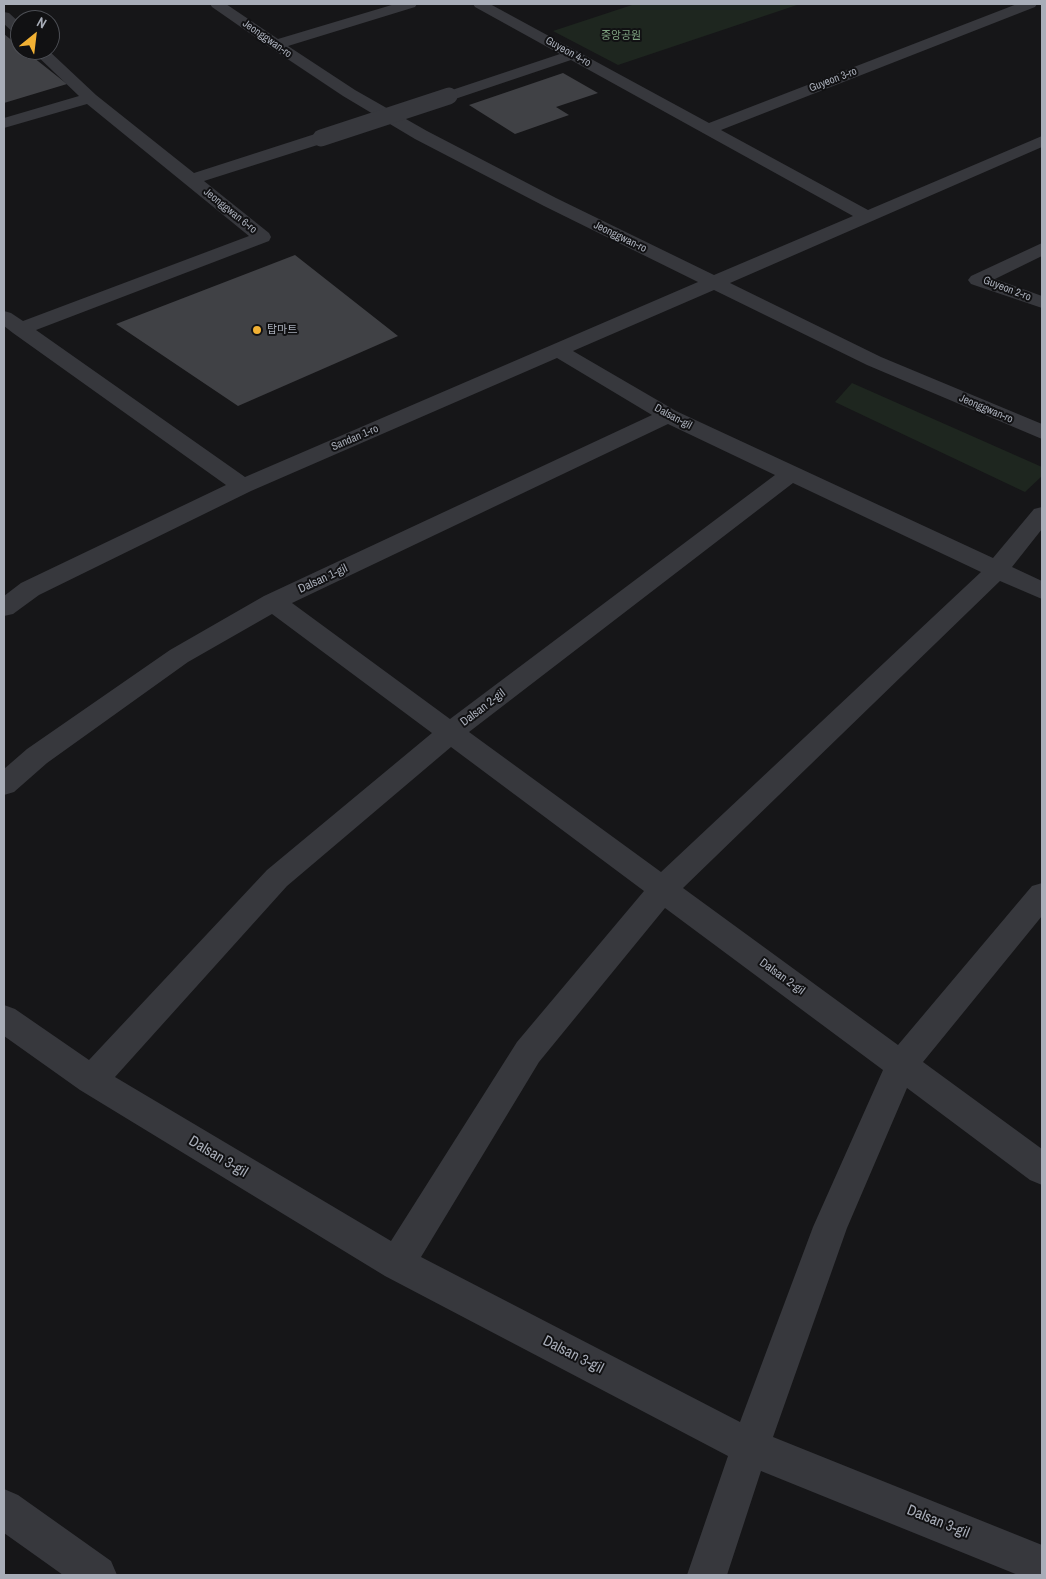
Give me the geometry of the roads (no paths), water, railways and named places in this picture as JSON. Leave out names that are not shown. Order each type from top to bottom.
[{"type":"street","name":"Jeonggwan-ro","points":[[217,4],[349,93],[421,135],[550,202],[874,361],[1042,432]]},
{"type":"street","points":[[276,45],[410,4]]},
{"type":"street","name":"Guyeon 4-ro","points":[[480,4],[708,129]]},
{"type":"street","name":"Guyeon 3-ro","points":[[708,129],[1030,4]]},
{"type":"street","points":[[191,180],[572,54]]},
{"type":"street","name":"Jeonggwan 6-ro","points":[[12,323],[262,237],[90,98],[50,60]]},
{"type":"street","points":[[4,123],[90,98]]},
{"type":"street","points":[[708,129],[868,217]]},
{"type":"street","points":[[715,284],[1042,141]]},
{"type":"street","name":"Guyeon 2-ro","points":[[1042,249],[978,280],[1042,302]]},
{"type":"street","name":"Sandan 1-ro","points":[[4,608],[30,589],[243,486],[715,284]]},
{"type":"street","name":"Jeonggwan 6-ro","points":[[12,323],[243,486]]},
{"type":"street","name":"Dalsan-gil","points":[[559,351],[668,416],[1042,591]]},
{"type":"street","name":"Dalsan 1-gil","points":[[4,784],[37,756],[179,656],[273,602],[668,416]]},
{"type":"street","name":"Dalsan 2-gil","points":[[91,1080],[277,878],[450,733],[791,474]]},
{"type":"street","points":[[397,1264],[528,1052],[663,889],[996,571],[1042,514]]},
{"type":"street","name":"Dalsan 2-gil","points":[[273,602],[1042,1169]]},
{"type":"street","points":[[708,1575],[750,1447],[830,1227],[901,1065],[1042,894]]},
{"type":"street","name":"Dalsan 3-gil","points":[[4,1019],[91,1080],[397,1264],[750,1447],[1042,1564]]},
{"type":"street","points":[[4,1508],[97,1575]]},
{"type":"place","name":"탑마트","points":[[257,330]]},
{"type":"park label","name":"중앙공원","points":[[621,36]]}]
